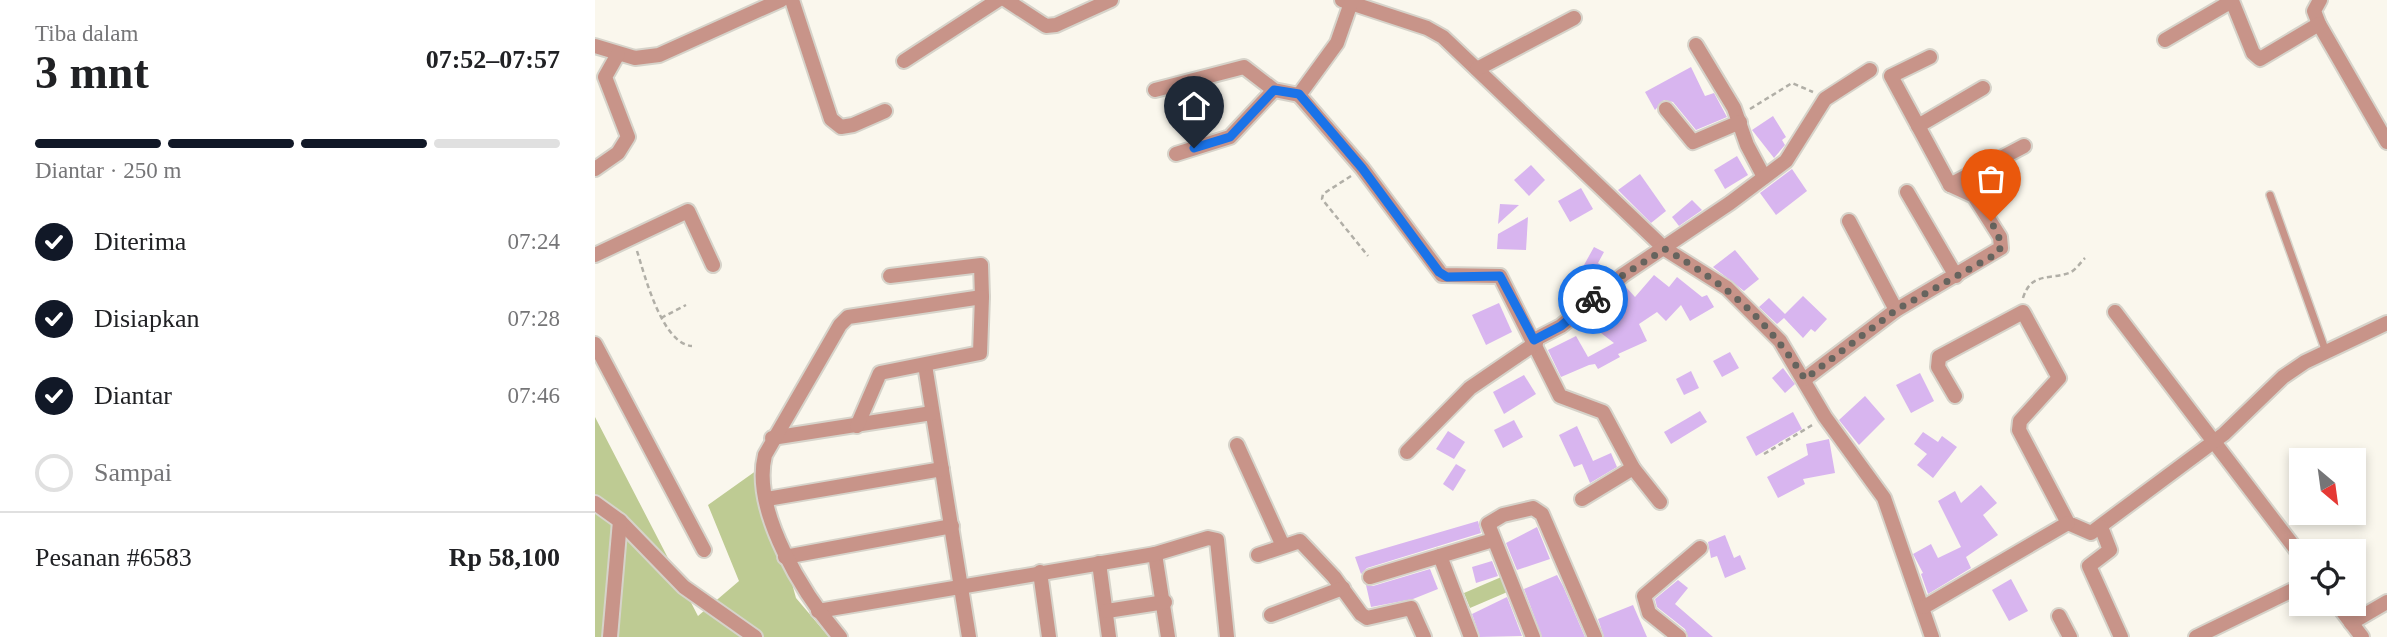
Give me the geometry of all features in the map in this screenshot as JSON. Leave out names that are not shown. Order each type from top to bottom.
[{"type":"street","points":[[595,46],[635,58],[659,55],[781,0]]},
{"type":"street","points":[[792,0],[831,119],[841,127],[853,125],[885,111]]},
{"type":"street","points":[[904,61],[998,0]]},
{"type":"street","points":[[1006,0],[1046,26],[1056,25],[1111,0]]},
{"type":"street","points":[[2320,0],[2315,11],[2319,24],[2387,142]]},
{"type":"street","points":[[1299,94],[1337,43],[1348,1],[1427,28],[1443,37],[1665,249],[1727,288],[1756,314],[1780,341],[1805,379],[1825,417],[1884,498],[1924,607],[1932,637]]},
{"type":"street","points":[[2165,40],[2232,1],[2257,58],[2265,57],[2319,24]]},
{"type":"street","points":[[1477,69],[1574,18]]},
{"type":"street","points":[[1696,45],[1739,119],[1751,155],[1764,177]]},
{"type":"street","points":[[595,169],[618,153],[628,137],[605,77],[618,54]]},
{"type":"street","points":[[1805,379],[1896,310],[1998,253],[2002,244],[1974,196],[1950,185],[1891,76],[1930,57]]},
{"type":"street","points":[[1155,90],[1244,67],[1274,90],[1299,94],[1362,168],[1442,275],[1500,276],[1535,341],[1560,396],[1603,412],[1633,468],[1660,502]]},
{"type":"street","points":[[1406,452],[1470,388],[1535,341],[1561,326],[1623,275],[1665,249],[1764,177],[1794,152],[1825,99],[1871,69]]},
{"type":"street","points":[[1918,126],[1983,88]]},
{"type":"street","points":[[1176,153],[1230,137],[1274,90]]},
{"type":"street","points":[[1666,108],[1693,142],[1739,119]]},
{"type":"street","points":[[1950,185],[2024,146]]},
{"type":"street","points":[[1907,192],[1956,276]]},
{"type":"street","points":[[595,256],[688,211],[713,265]]},
{"type":"street","points":[[1849,221],[1896,310]]},
{"type":"street","points":[[857,426],[880,373],[980,353],[981,265],[890,276]]},
{"type":"street","points":[[840,637],[818,611],[785,557],[760,475],[772,438],[840,325],[848,317],[982,297]]},
{"type":"street","points":[[1955,396],[1938,366],[1939,357],[2022,312],[2059,378],[2020,422],[2019,430],[2068,523],[2091,533],[2215,442],[2283,377],[2326,352],[2387,323]]},
{"type":"street","points":[[2115,312],[2289,540]]},
{"type":"street","points":[[595,344],[704,550]]},
{"type":"street","points":[[925,365],[969,637]]},
{"type":"street","points":[[772,438],[932,413]]},
{"type":"street","points":[[1237,445],[1283,546]]},
{"type":"street","points":[[1582,499],[1633,468]]},
{"type":"street","points":[[767,499],[941,469]]},
{"type":"street","points":[[595,503],[620,521],[684,587],[755,637]]},
{"type":"street","points":[[1533,637],[1488,524],[1492,520],[1533,508],[1538,509],[1595,637]]},
{"type":"street","points":[[610,637],[620,521]]},
{"type":"street","points":[[1924,607],[2068,523]]},
{"type":"street","points":[[785,557],[952,526]]},
{"type":"street","points":[[2101,527],[2110,550],[2088,566],[2121,637]]},
{"type":"street","points":[[818,611],[1155,554],[1208,538],[1217,540],[1227,637]]},
{"type":"street","points":[[1370,577],[1493,540]]},
{"type":"street","points":[[1258,555],[1300,541],[1367,618],[1411,608],[1425,637]]},
{"type":"street","points":[[1679,637],[1662,630],[1645,605],[1644,596],[1700,548]]},
{"type":"street","points":[[1155,554],[1165,602],[1168,637]]},
{"type":"street","points":[[1440,556],[1471,637]]},
{"type":"street","points":[[1099,563],[1109,637]]},
{"type":"street","points":[[1040,572],[1049,637]]},
{"type":"street","points":[[1271,615],[1343,588]]},
{"type":"street","points":[[2201,636],[2289,592]]},
{"type":"street","points":[[1107,611],[1165,602]]},
{"type":"street","points":[[2351,623],[2387,602]]},
{"type":"street","points":[[2059,616],[2070,637]]},
{"type":"street","points":[[2346,616],[2362,637]]},
{"type":"lane","points":[[2270,195],[2326,352]]},
{"type":"path","points":[[1739,119],[1792,83],[1825,99]]},
{"type":"path","points":[[1362,168],[1323,194],[1322,199],[1368,256]]},
{"type":"path","points":[[632,238],[661,318],[680,343],[692,346]]},
{"type":"path","points":[[2022,312],[2024,296],[2031,283],[2045,275],[2070,273],[2085,258]]},
{"type":"path","points":[[661,318],[685,305]]},
{"type":"path","points":[[1764,454],[1825,417]]},
{"type":"green space","points":[[595,417],[698,616],[739,581],[708,505],[760,468],[796,598],[829,637],[595,637]]},
{"type":"green space","points":[[1506,575],[1512,590],[1470,608],[1464,593]]},
{"type":"building","points":[[1691,67],[1705,96],[1714,93],[1727,117],[1696,130],[1673,102],[1664,100],[1655,110],[1645,92]]},
{"type":"building","points":[[1773,116],[1786,137],[1782,140],[1785,145],[1774,158],[1752,130]]},
{"type":"building","points":[[1737,156],[1748,175],[1725,189],[1714,170]]},
{"type":"building","points":[[1531,165],[1545,180],[1529,196],[1514,180]]},
{"type":"building","points":[[1792,169],[1807,191],[1776,215],[1760,193]]},
{"type":"building","points":[[1640,174],[1666,211],[1651,223],[1618,190]]},
{"type":"building","points":[[1581,188],[1593,209],[1570,222],[1558,201]]},
{"type":"building","points":[[1692,200],[1702,210],[1679,226],[1672,217]]},
{"type":"building","points":[[1500,204],[1519,205],[1498,224]]},
{"type":"building","points":[[1528,217],[1526,250],[1497,249],[1498,234]]},
{"type":"building","points":[[1594,247],[1604,252],[1598,263],[1610,273],[1576,300],[1565,282],[1579,274]]},
{"type":"building","points":[[1735,250],[1759,279],[1744,291],[1713,267]]},
{"type":"building","points":[[1654,275],[1669,287],[1677,277],[1702,297],[1707,295],[1714,307],[1690,321],[1681,305],[1666,321],[1657,312],[1639,324],[1647,341],[1618,354],[1620,357],[1598,369],[1595,364],[1589,365],[1561,377],[1548,350],[1576,336],[1588,357],[1614,343],[1588,323],[1588,318],[1625,286],[1635,297]]},
{"type":"building","points":[[1803,296],[1827,319],[1815,332],[1811,329],[1803,338],[1784,318],[1777,324],[1759,307],[1769,298],[1785,314]]},
{"type":"building","points":[[1499,303],[1512,332],[1486,345],[1472,315]]},
{"type":"building","points":[[1730,352],[1739,368],[1722,377],[1713,361]]},
{"type":"building","points":[[1783,368],[1795,384],[1785,393],[1772,378]]},
{"type":"building","points":[[1691,371],[1699,388],[1684,395],[1676,379]]},
{"type":"building","points":[[1920,373],[1934,401],[1911,413],[1896,385]]},
{"type":"building","points":[[1524,375],[1536,394],[1504,414],[1493,392]]},
{"type":"building","points":[[1865,396],[1885,419],[1859,445],[1839,420]]},
{"type":"building","points":[[1700,411],[1707,422],[1671,444],[1664,432]]},
{"type":"building","points":[[1793,412],[1802,429],[1756,456],[1746,437]]},
{"type":"building","points":[[1514,420],[1523,437],[1503,448],[1494,430]]},
{"type":"building","points":[[1577,426],[1593,461],[1611,453],[1617,467],[1590,483],[1582,464],[1574,467],[1559,435]]},
{"type":"building","points":[[1448,431],[1465,442],[1454,459],[1436,449]]},
{"type":"building","points":[[1923,432],[1938,442],[1942,436],[1957,447],[1933,478],[1917,465],[1927,454],[1914,444]]},
{"type":"building","points":[[1829,439],[1835,473],[1803,479],[1805,484],[1778,498],[1767,477],[1808,455],[1806,444]]},
{"type":"building","points":[[1456,464],[1466,470],[1453,491],[1443,484]]},
{"type":"building","points":[[1981,485],[1997,503],[1983,515],[1998,535],[1966,557],[1971,568],[1928,594],[1921,574],[1923,573],[1913,554],[1931,544],[1938,558],[1961,547],[1938,501],[1955,491],[1961,503]]},
{"type":"building","points":[[1478,521],[1481,533],[1367,568],[1361,574],[1355,557]]},
{"type":"building","points":[[1537,527],[1550,559],[1517,570],[1506,543]]},
{"type":"building","points":[[1725,535],[1734,558],[1740,555],[1746,569],[1725,578],[1717,556],[1711,558],[1708,542]]},
{"type":"building","points":[[1492,561],[1498,576],[1476,583],[1472,567]]},
{"type":"building","points":[[1430,569],[1438,589],[1413,599],[1371,607],[1366,585],[1373,586]]},
{"type":"building","points":[[1557,575],[1585,637],[1542,637],[1524,589]]},
{"type":"building","points":[[2011,579],[2028,611],[2009,621],[1992,590]]},
{"type":"building","points":[[1678,580],[1688,588],[1675,604],[1713,637],[1688,637],[1685,629],[1657,607],[1655,599]]},
{"type":"building","points":[[1507,597],[1522,636],[1480,637],[1472,614]]},
{"type":"building","points":[[1633,605],[1647,637],[1604,637],[1598,619]]},
{"type":"way so far","points":[[1593,299],[1623,275],[1665,249],[1727,288],[1756,314],[1780,341],[1805,379],[1911,300],[1998,253],[2002,244],[1991,221]]},
{"type":"route","points":[[1194,148],[1230,137],[1274,90],[1293,96],[1299,94],[1362,168],[1439,272],[1447,277],[1500,276],[1534,340],[1561,326],[1593,299]]}]
